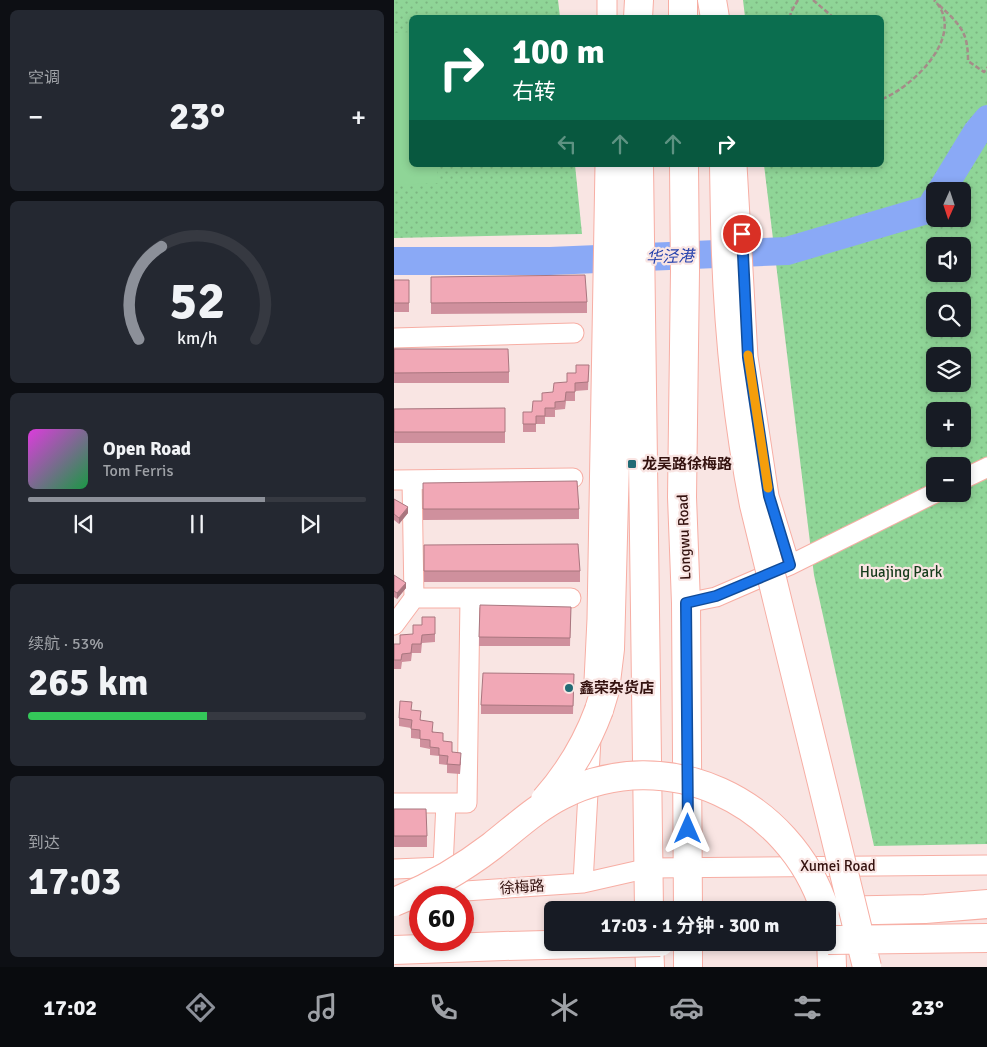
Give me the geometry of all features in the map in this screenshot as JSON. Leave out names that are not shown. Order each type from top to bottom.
[{"type":"main road","points":[[638,15],[639,0]]},
{"type":"main road","points":[[683,0],[683,15]]},
{"type":"main road","points":[[712,0],[714,15]]},
{"type":"main road","points":[[530,815],[559,784],[583,748],[599,710],[608,670],[623,167]]},
{"type":"main road","points":[[638,167],[622,229],[640,273],[649,901]]},
{"type":"main road","name":"Longwu Road","points":[[684,167],[685,271],[682,497],[686,603],[688,901]]},
{"type":"main road","points":[[724,167],[726,278],[730,344],[739,420],[752,495],[867,967]]},
{"type":"main road","points":[[394,902],[422,890],[470,862],[530,815],[564,794],[589,784],[616,778],[642,776],[663,777],[703,785],[740,802],[774,826],[800,858],[822,901]]},
{"type":"main road","points":[[836,911],[925,909],[987,904]]},
{"type":"main road","points":[[836,940],[987,938]]},
{"type":"main road","points":[[394,950],[544,945]]},
{"type":"main road","points":[[649,951],[650,967]]},
{"type":"main road","points":[[688,951],[688,967]]},
{"type":"main road","points":[[831,951],[832,967]]},
{"type":"street","points":[[607,0],[607,15]]},
{"type":"street","points":[[723,0],[725,15]]},
{"type":"street","points":[[583,883],[597,619],[603,273],[622,229],[606,167]]},
{"type":"street","points":[[738,167],[748,357],[769,496],[790,565]]},
{"type":"street","points":[[394,338],[574,333]]},
{"type":"street","points":[[971,475],[987,467]]},
{"type":"street","points":[[394,625],[414,598],[403,480],[573,478]]},
{"type":"street","points":[[686,603],[716,596],[790,565],[926,497]]},
{"type":"street","points":[[414,598],[571,598]]},
{"type":"street","points":[[394,803],[467,803],[470,599]]},
{"type":"street","points":[[394,869],[442,867],[446,803]]},
{"type":"street","name":"Xumei Road","points":[[648,868],[688,866],[987,865]]},
{"type":"street","name":"徐梅路","points":[[394,896],[583,883],[648,868]]},
{"type":"path","points":[[790,15],[798,0]]},
{"type":"path","points":[[813,0],[830,15]]},
{"type":"path","points":[[935,1],[960,24],[968,43],[968,61],[984,72],[987,67]]},
{"type":"path","points":[[884,98],[909,83],[926,68],[937,50],[943,31],[943,15],[935,1]]},
{"type":"green space","points":[[394,0],[558,0],[560,15],[409,15],[409,167],[575,167],[582,234],[394,238]]},
{"type":"green space","name":"Huajing Park","points":[[743,0],[987,0],[987,844],[874,846],[814,575],[764,167],[884,167],[884,15],[745,15]]},
{"type":"green space","points":[[409,32],[409,167],[437,167],[438,183],[394,185],[394,33]]},
{"type":"building","points":[[585,275],[587,302],[431,303],[431,277]]},
{"type":"building","points":[[394,280],[409,280],[409,303],[394,303]]},
{"type":"building","points":[[394,349],[508,349],[509,372],[394,373]]},
{"type":"building","points":[[576,365],[589,365],[588,382],[575,383],[575,392],[566,392],[565,401],[555,402],[555,408],[545,408],[545,416],[536,416],[536,424],[523,424],[523,412],[532,412],[533,401],[542,401],[542,393],[553,392],[554,383],[567,382],[567,373],[576,373]]},
{"type":"building","points":[[505,408],[505,432],[394,432],[394,409]]},
{"type":"building","points":[[577,481],[579,509],[423,509],[423,483]]},
{"type":"building","points":[[394,499],[408,507],[399,518],[394,514]]},
{"type":"building","points":[[578,544],[580,571],[424,571],[424,545]]},
{"type":"building","points":[[394,575],[406,583],[397,593],[394,591]]},
{"type":"building","points":[[480,605],[571,607],[570,638],[479,637]]},
{"type":"building","points":[[422,617],[435,617],[435,634],[422,635],[421,644],[412,644],[411,653],[402,654],[401,660],[394,660],[394,644],[400,644],[400,635],[413,634],[413,625],[422,625]]},
{"type":"building","points":[[483,673],[574,674],[573,706],[481,705]]},
{"type":"building","points":[[400,701],[412,702],[411,710],[421,711],[420,720],[433,722],[432,732],[443,733],[443,741],[452,742],[452,752],[461,753],[460,765],[447,764],[448,756],[439,755],[439,748],[430,747],[430,740],[420,739],[420,730],[411,729],[412,720],[399,718]]},
{"type":"building","points":[[394,809],[426,809],[427,836],[394,836]]},
{"type":"waterway","name":"华泾港","points":[[946,182],[977,132],[988,119]]},
{"type":"waterway","name":"华泾港","points":[[394,261],[550,261],[787,251],[926,210]]},
{"type":"slow traffic","points":[[748,355],[768,488]]},
{"type":"place","name":"龙吴路徐梅路","points":[[632,464]]},
{"type":"place","name":"鑫荣杂货店","points":[[569,688]]},
{"type":"route","points":[[688,829],[686,603],[716,596],[790,565],[769,496],[748,357],[742,234]]}]
